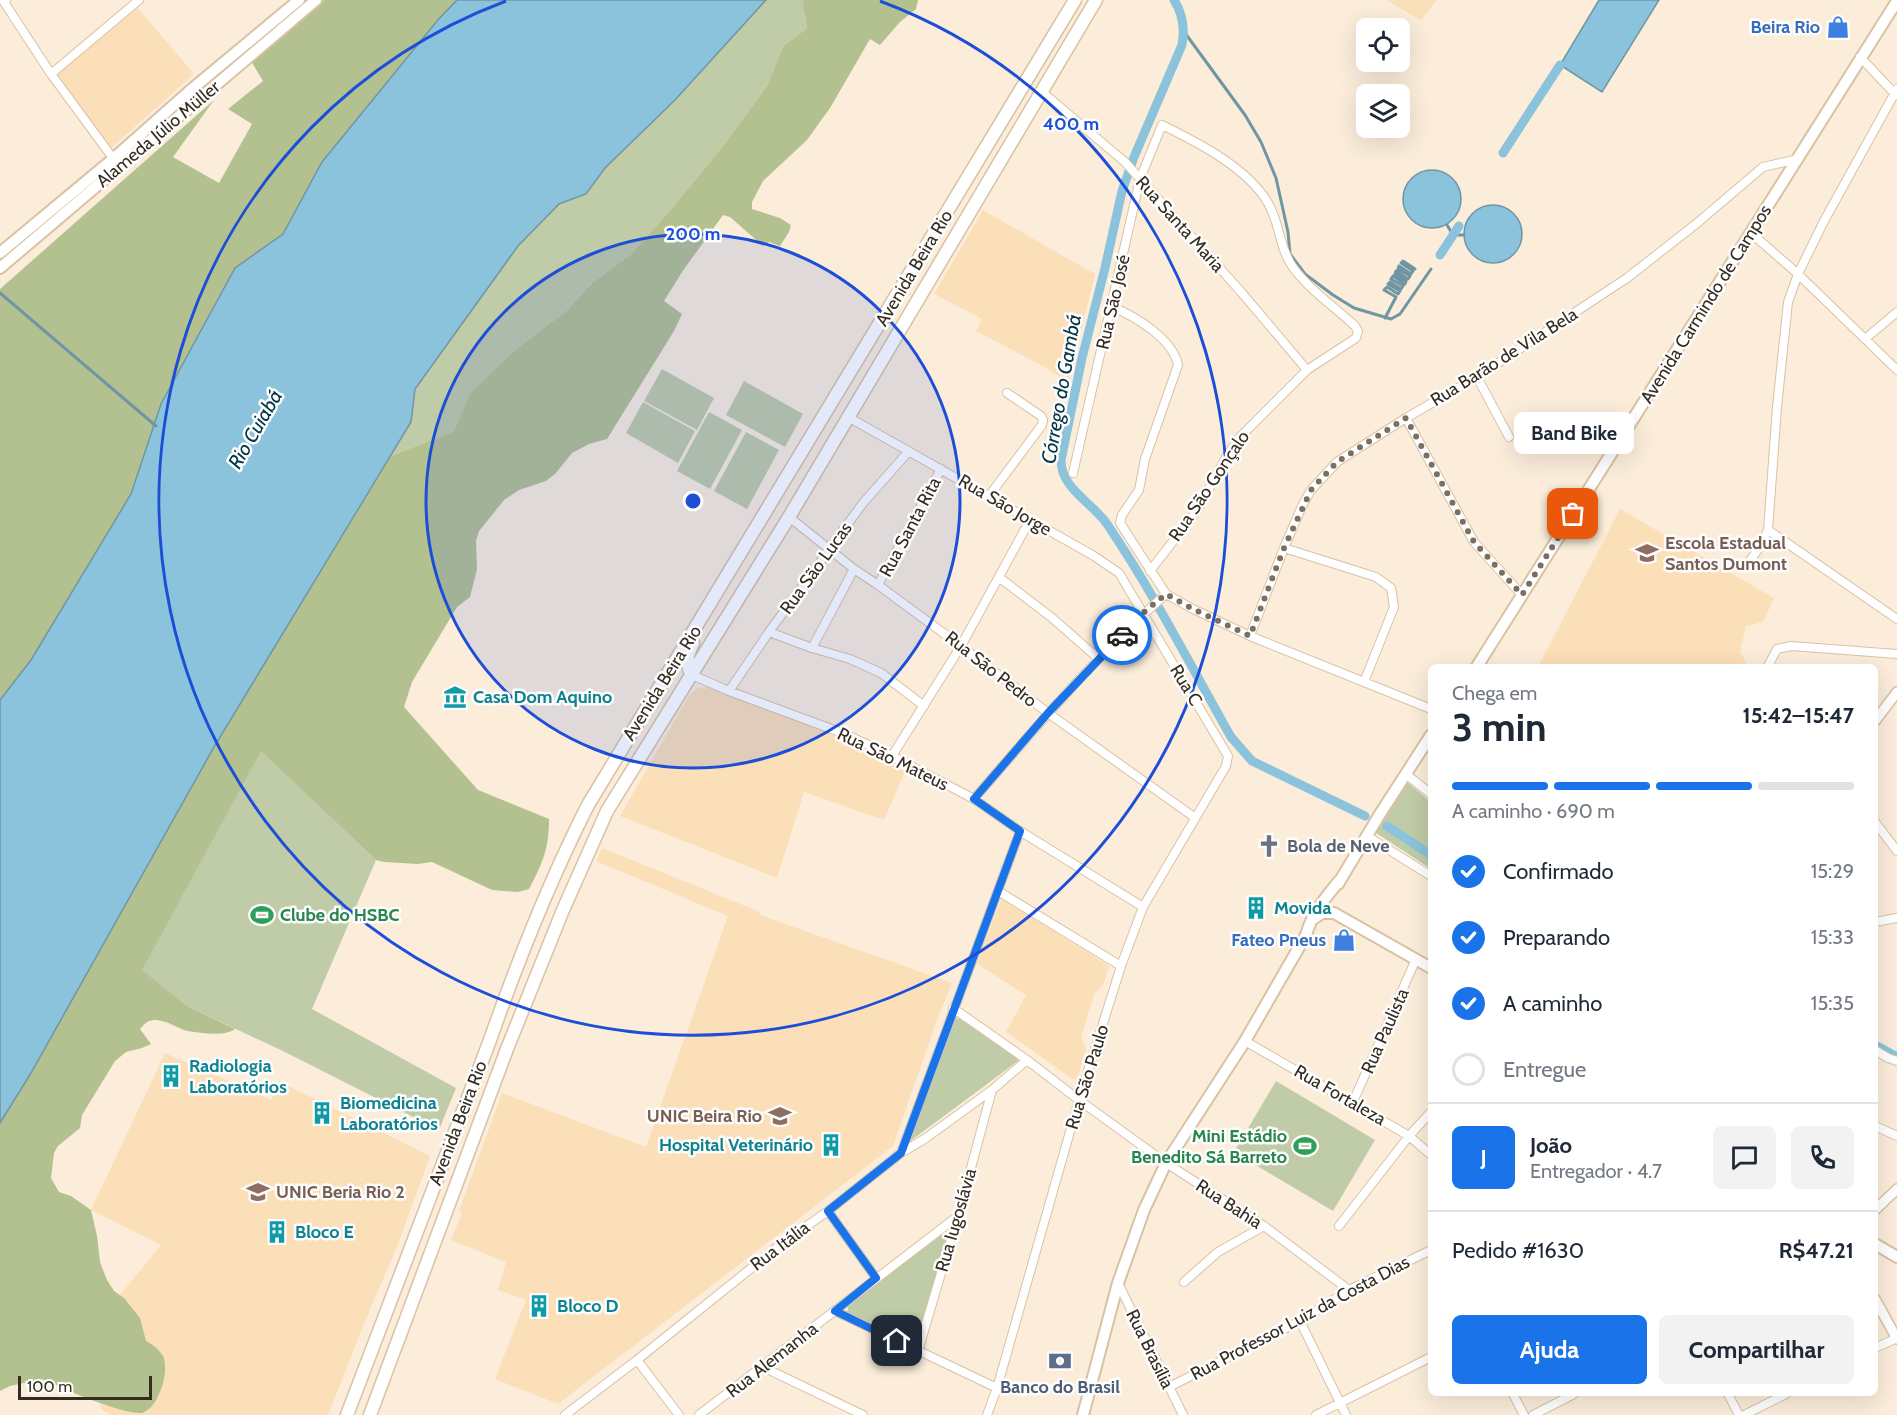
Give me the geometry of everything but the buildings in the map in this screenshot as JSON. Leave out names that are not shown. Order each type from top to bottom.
[{"type":"main road","name":"Alameda Júlio Müller","points":[[1,265],[116,163],[192,89],[299,0]]},
{"type":"main road","name":"Alameda Júlio Müller","points":[[0,253],[116,163],[316,0]]},
{"type":"main road","name":"Avenida Beira Rio","points":[[346,1415],[490,1040],[512,976],[567,846],[588,805],[1076,0]]},
{"type":"main road","name":"Avenida Beira Rio","points":[[370,1415],[530,990],[607,811],[791,513],[1096,0]]},
{"type":"main road","name":"Avenida Carmindo de Campos","points":[[1479,664],[1897,1]]},
{"type":"main road","points":[[777,491],[785,493],[791,513]]},
{"type":"main road","points":[[692,675],[687,667],[687,659],[705,614]]},
{"type":"main road","points":[[1306,935],[1311,921],[1331,894],[1428,740]]},
{"type":"main road","points":[[1331,894],[1331,908],[1334,913]]},
{"type":"main road","points":[[1083,1415],[1118,1283],[1144,1210],[1166,1163],[1245,1041],[1306,935],[1322,913],[1331,894]]},
{"type":"main road","points":[[1311,921],[1322,913],[1334,913],[1428,966]]},
{"type":"main road","points":[[523,953],[527,965],[531,968],[540,967]]},
{"type":"main road","points":[[512,976],[525,977],[530,990]]},
{"type":"main road","points":[[1878,1246],[1897,1257]]},
{"type":"main road","points":[[380,1326],[390,1333],[400,1333]]},
{"type":"street","points":[[6,0],[4,2],[51,74],[116,163]]},
{"type":"street","points":[[51,74],[138,0]]},
{"type":"street","points":[[1747,565],[1768,530],[1777,406],[1788,302],[1798,274],[1824,221],[1896,93],[1860,57]]},
{"type":"street","name":"Rua Santa Maria","points":[[1041,91],[1125,162],[1307,370]]},
{"type":"street","name":"Rua São José","points":[[1073,473],[1140,179],[1162,125],[1239,170],[1267,202],[1279,228],[1284,253],[1293,268],[1308,285],[1355,326],[1358,331],[1356,338]]},
{"type":"street","name":"Rua Barão de Vila Bela","points":[[1250,636],[1284,548],[1311,490],[1322,477],[1352,452],[1477,377],[1627,278],[1763,167],[1798,159]]},
{"type":"street","points":[[1751,233],[1798,274],[1897,370]]},
{"type":"street","points":[[1112,307],[1126,312],[1162,339],[1172,350],[1178,365],[1145,459],[1139,490],[1120,520],[1122,528],[1165,595],[1250,636],[1428,709]]},
{"type":"street","points":[[1866,339],[1897,312]]},
{"type":"street","name":"Rua São Gonçalo","points":[[1150,570],[1198,509],[1239,438],[1307,370],[1356,338]]},
{"type":"street","points":[[1477,377],[1509,437]]},
{"type":"street","points":[[989,496],[1042,425],[1043,420],[1041,416],[1007,393]]},
{"type":"street","name":"Rua São Jorge","points":[[848,417],[1094,556],[1119,573],[1146,611]]},
{"type":"street","points":[[1406,418],[1474,542],[1522,595]]},
{"type":"street","name":"Rua São Lucas","points":[[729,691],[863,503],[909,451]]},
{"type":"street","name":"Rua Santa Rita","points":[[878,585],[941,469]]},
{"type":"street","name":"Rua São Pedro","points":[[791,513],[829,551],[962,646],[1048,713],[1194,817]]},
{"type":"street","points":[[892,756],[962,646],[1030,520]]},
{"type":"street","points":[[1768,530],[1897,619]]},
{"type":"street","points":[[1284,548],[1376,577],[1391,588],[1394,607],[1364,682]]},
{"type":"street","points":[[812,648],[854,569]]},
{"type":"street","points":[[1000,578],[1051,616],[1099,659]]},
{"type":"street","points":[[974,799],[1048,713],[1146,611],[1165,595]]},
{"type":"street","name":"Rua C","points":[[1146,611],[1228,756]]},
{"type":"street","points":[[769,632],[850,659],[881,673],[924,706]]},
{"type":"street","points":[[1769,664],[1777,649],[1791,646],[1897,654]]},
{"type":"street","name":"Rua São Mateus","points":[[692,675],[845,734],[892,756],[974,799],[1020,831],[1143,907]]},
{"type":"street","points":[[1878,718],[1893,704],[1897,692]]},
{"type":"street","name":"Rua São Paulo","points":[[987,1415],[997,1388],[1079,1100],[1121,966],[1143,907],[1226,766],[1228,756]]},
{"type":"street","points":[[1407,775],[1428,792]]},
{"type":"street","points":[[1878,826],[1897,851]]},
{"type":"street","points":[[901,1153],[1020,831]]},
{"type":"street","points":[[1367,836],[1428,874]]},
{"type":"street","points":[[998,891],[1121,966]]},
{"type":"street","points":[[1878,921],[1897,918]]},
{"type":"street","name":"Rua Paulista","points":[[1353,1102],[1416,959]]},
{"type":"street","points":[[953,1008],[1079,1100]]},
{"type":"street","name":"Rua Fortaleza","points":[[1245,1041],[1409,1136],[1428,1152]]},
{"type":"street","points":[[1878,1052],[1897,1061]]},
{"type":"street","name":"Rua Itália","points":[[565,1415],[780,1245],[828,1211],[901,1153],[926,1138],[992,1090],[1027,1060]]},
{"type":"street","name":"Rua Iugoslávia","points":[[918,1351],[992,1090]]},
{"type":"street","name":"Rua Bahia","points":[[1079,1100],[1166,1163],[1264,1226],[1349,1290]]},
{"type":"street","points":[[1339,1226],[1409,1136],[1428,1115]]},
{"type":"street","points":[[1878,1127],[1897,1136]]},
{"type":"street","points":[[1878,1207],[1897,1189]]},
{"type":"street","points":[[828,1211],[876,1278]]},
{"type":"street","name":"Rua Alemanha","points":[[699,1415],[958,1216]]},
{"type":"street","points":[[1185,1282],[1218,1252],[1264,1226]]},
{"type":"street","name":"Rua Professor Luiz da Costa Dias","points":[[1169,1387],[1300,1321],[1349,1290],[1428,1251]]},
{"type":"street","name":"Rua Brasília","points":[[1118,1283],[1183,1415]]},
{"type":"street","points":[[1878,1304],[1897,1338],[1878,1347]]},
{"type":"street","points":[[835,1311],[997,1388]]},
{"type":"street","points":[[1300,1321],[1346,1415]]},
{"type":"street","points":[[1316,1415],[1428,1359]]},
{"type":"street","points":[[637,1360],[679,1415]]},
{"type":"street","points":[[763,1367],[863,1415]]},
{"type":"street","points":[[1514,1396],[1524,1415]]},
{"type":"street","points":[[1533,1415],[1570,1396]]},
{"type":"street","points":[[1729,1396],[1739,1415]]},
{"type":"street","points":[[1744,1415],[1782,1396]]},
{"type":"shaded area","points":[[1386,0],[1437,0],[1421,20]]},
{"type":"shaded area","points":[[138,8],[194,74],[109,150],[55,75]]},
{"type":"shaded area","points":[[983,210],[1095,274],[1068,384],[1039,364],[976,331],[982,319],[934,294]]},
{"type":"shaded area","name":"Escola Estadual Santos Dumont","points":[[1620,509],[1774,598],[1763,622],[1746,626],[1740,652],[1747,664],[1540,664]]},
{"type":"shaded area","points":[[708,687],[825,732],[907,767],[884,820],[804,792],[777,878],[620,816],[690,694],[698,688]]},
{"type":"shaded area","name":"UNIC Beira Rio","points":[[602,848],[760,912],[760,915],[952,983],[893,1146],[558,1404],[495,1379],[526,1300],[498,1290],[506,1262],[451,1240],[462,1213],[459,1211],[502,1093],[646,1147],[728,916],[596,861]]},
{"type":"shaded area","points":[[1001,900],[1005,900],[1109,966],[1103,986],[1094,994],[1081,1037],[1086,1050],[1077,1079],[1074,1080],[1006,1032],[1026,995],[977,964]]},
{"type":"shaded area","name":"UNIC Beria Rio 2","points":[[165,1053],[271,1100],[282,1083],[430,1156],[397,1247],[328,1415],[112,1415],[102,1410],[78,1346],[161,1245],[91,1210]]},
{"type":"green space","points":[[324,0],[457,0],[437,21],[322,162],[283,234],[235,268],[161,404],[131,494],[31,660],[0,700],[0,289],[214,100],[173,157],[219,183],[252,124],[228,109],[263,81],[251,61]]},
{"type":"green space","points":[[766,0],[802,0],[807,28],[783,46],[767,86],[719,151],[630,255],[592,283],[566,311],[517,348],[471,394],[454,431],[391,456],[411,422],[415,389],[518,246],[559,204],[586,194],[605,168],[675,100]]},
{"type":"green space","points":[[802,0],[918,0],[916,9],[900,22],[880,45],[870,39],[830,108],[807,140],[763,181],[752,202],[752,209],[780,218],[791,225],[780,246],[769,242],[763,246],[730,217],[723,215],[664,301],[682,314],[674,331],[607,439],[589,444],[572,453],[555,474],[546,481],[519,490],[504,500],[479,531],[476,541],[477,569],[470,597],[457,607],[412,682],[404,707],[478,790],[549,819],[544,855],[529,889],[518,892],[492,890],[432,862],[418,864],[376,860],[261,751],[142,970],[187,1006],[235,1029],[219,1034],[206,1033],[188,1031],[163,1021],[147,1022],[140,1029],[151,1044],[126,1052],[115,1061],[82,1115],[80,1128],[58,1146],[54,1153],[51,1178],[59,1192],[71,1196],[91,1210],[100,1262],[107,1280],[114,1291],[124,1298],[140,1318],[146,1341],[163,1356],[165,1371],[162,1388],[153,1404],[142,1413],[121,1410],[42,1379],[10,1386],[0,1391],[0,1123],[31,1073],[214,747],[391,456],[454,431],[470,394],[517,348],[566,311],[592,283],[630,255],[719,151],[767,86],[783,46],[807,28]]},
{"type":"green space","points":[[662,369],[714,398],[697,430],[644,401]]},
{"type":"green space","points":[[744,381],[803,414],[785,447],[726,415]]},
{"type":"green space","points":[[643,402],[695,431],[678,463],[626,433]]},
{"type":"green space","points":[[709,412],[742,430],[710,489],[677,471]]},
{"type":"green space","points":[[746,432],[779,450],[747,509],[714,491]]},
{"type":"green space","name":"Clube do HSBC","points":[[261,750],[376,860],[312,1009],[456,1088],[439,1130],[285,1052],[187,1006],[141,970]]},
{"type":"green space","points":[[1408,783],[1428,800],[1428,867],[1373,831]]},
{"type":"green space","points":[[956,1018],[1016,1057],[1018,1061],[909,1142],[954,1019]]},
{"type":"green space","name":"Mini Estádio Benedito Sá Barreto","points":[[1276,1081],[1375,1140],[1333,1211],[1234,1152]]},
{"type":"green space","points":[[944,1233],[948,1237],[918,1341],[913,1342],[847,1313],[849,1304]]},
{"type":"water","name":"Rio Cuiabá","points":[[457,0],[766,0],[675,100],[605,168],[586,194],[559,204],[518,246],[415,389],[411,422],[214,747],[31,1073],[0,1123],[0,700],[31,660],[131,494],[161,404],[235,268],[283,234],[322,162],[437,21]]},
{"type":"water","points":[[1599,0],[1659,0],[1602,92],[1560,65]]},
{"type":"water","points":[[1426,170],[1438,170],[1453,178],[1461,193],[1461,205],[1453,220],[1438,228],[1426,228],[1411,220],[1403,205],[1403,193],[1411,178]]},
{"type":"water","points":[[1487,205],[1499,205],[1514,213],[1522,228],[1522,240],[1514,255],[1499,263],[1487,263],[1472,255],[1464,240],[1464,228],[1472,213]]},
{"type":"waterway","name":"Córrego do Gambá","points":[[1174,0],[1182,22],[1182,45],[1134,157],[1122,191],[1082,358],[1061,460],[1062,470],[1078,495],[1101,516],[1124,550],[1231,737],[1252,761],[1365,816]]},
{"type":"waterway","points":[[1185,33],[1245,115],[1261,142],[1276,178],[1288,232],[1290,254],[1305,274],[1354,308],[1391,319],[1400,314],[1431,269]]},
{"type":"waterway","points":[[1503,153],[1560,65]]},
{"type":"waterway","points":[[1447,225],[1453,235],[1464,235]]},
{"type":"waterway","points":[[1440,255],[1459,226]]},
{"type":"waterway","points":[[1385,318],[1396,297],[1384,290],[1387,287],[1398,294],[1400,291],[1388,284],[1390,282],[1401,289],[1403,286],[1391,279],[1393,276],[1405,284],[1406,281],[1395,274],[1396,271],[1408,279],[1410,276],[1398,269],[1399,266],[1411,274],[1413,271],[1401,263],[1403,261],[1415,269]]},
{"type":"waterway","points":[[0,293],[156,426]]},
{"type":"waterway","name":"Córrego do Gambá","points":[[1387,826],[1428,853]]},
{"type":"waterway","name":"Córrego do Gambá","points":[[1878,1047],[1897,1057]]},
{"type":"way so far","points":[[1122,635],[1166,594],[1250,636],[1284,548],[1311,490],[1337,462],[1406,418],[1474,542],[1522,595],[1573,514]]},
{"type":"place","name":"Beira Rio","points":[[1838,27]]},
{"type":"place","name":"Band Bike","points":[[1573,514]]},
{"type":"place","name":"Escola Estadual Santos Dumont","points":[[1647,553]]},
{"type":"place","name":"Casa Dom Aquino","points":[[455,697]]},
{"type":"place","name":"Bola de Neve","points":[[1269,846]]},
{"type":"place","name":"Movida","points":[[1256,908]]},
{"type":"place","name":"Clube do HSBC","points":[[262,915]]},
{"type":"place","name":"Fateo Pneus","points":[[1344,940]]},
{"type":"place","name":"Radiologia Laboratórios","points":[[171,1076]]},
{"type":"place","name":"Biomedicina Laboratórios","points":[[322,1113]]},
{"type":"place","name":"UNIC Beira Rio","points":[[780,1116]]},
{"type":"place","name":"Hospital Veterinário","points":[[831,1145]]},
{"type":"place","name":"Mini Estádio Benedito Sá Barreto","points":[[1305,1146]]},
{"type":"place","name":"UNIC Beria Rio 2","points":[[258,1192]]},
{"type":"place","name":"Bloco E","points":[[277,1232]]},
{"type":"place","name":"Bloco D","points":[[539,1306]]},
{"type":"place","name":"Banco do Brasil","points":[[1060,1361]]},
{"type":"route","points":[[897,1341],[835,1311],[876,1278],[828,1211],[901,1153],[1020,831],[974,799],[1048,713],[1122,635]]}]
